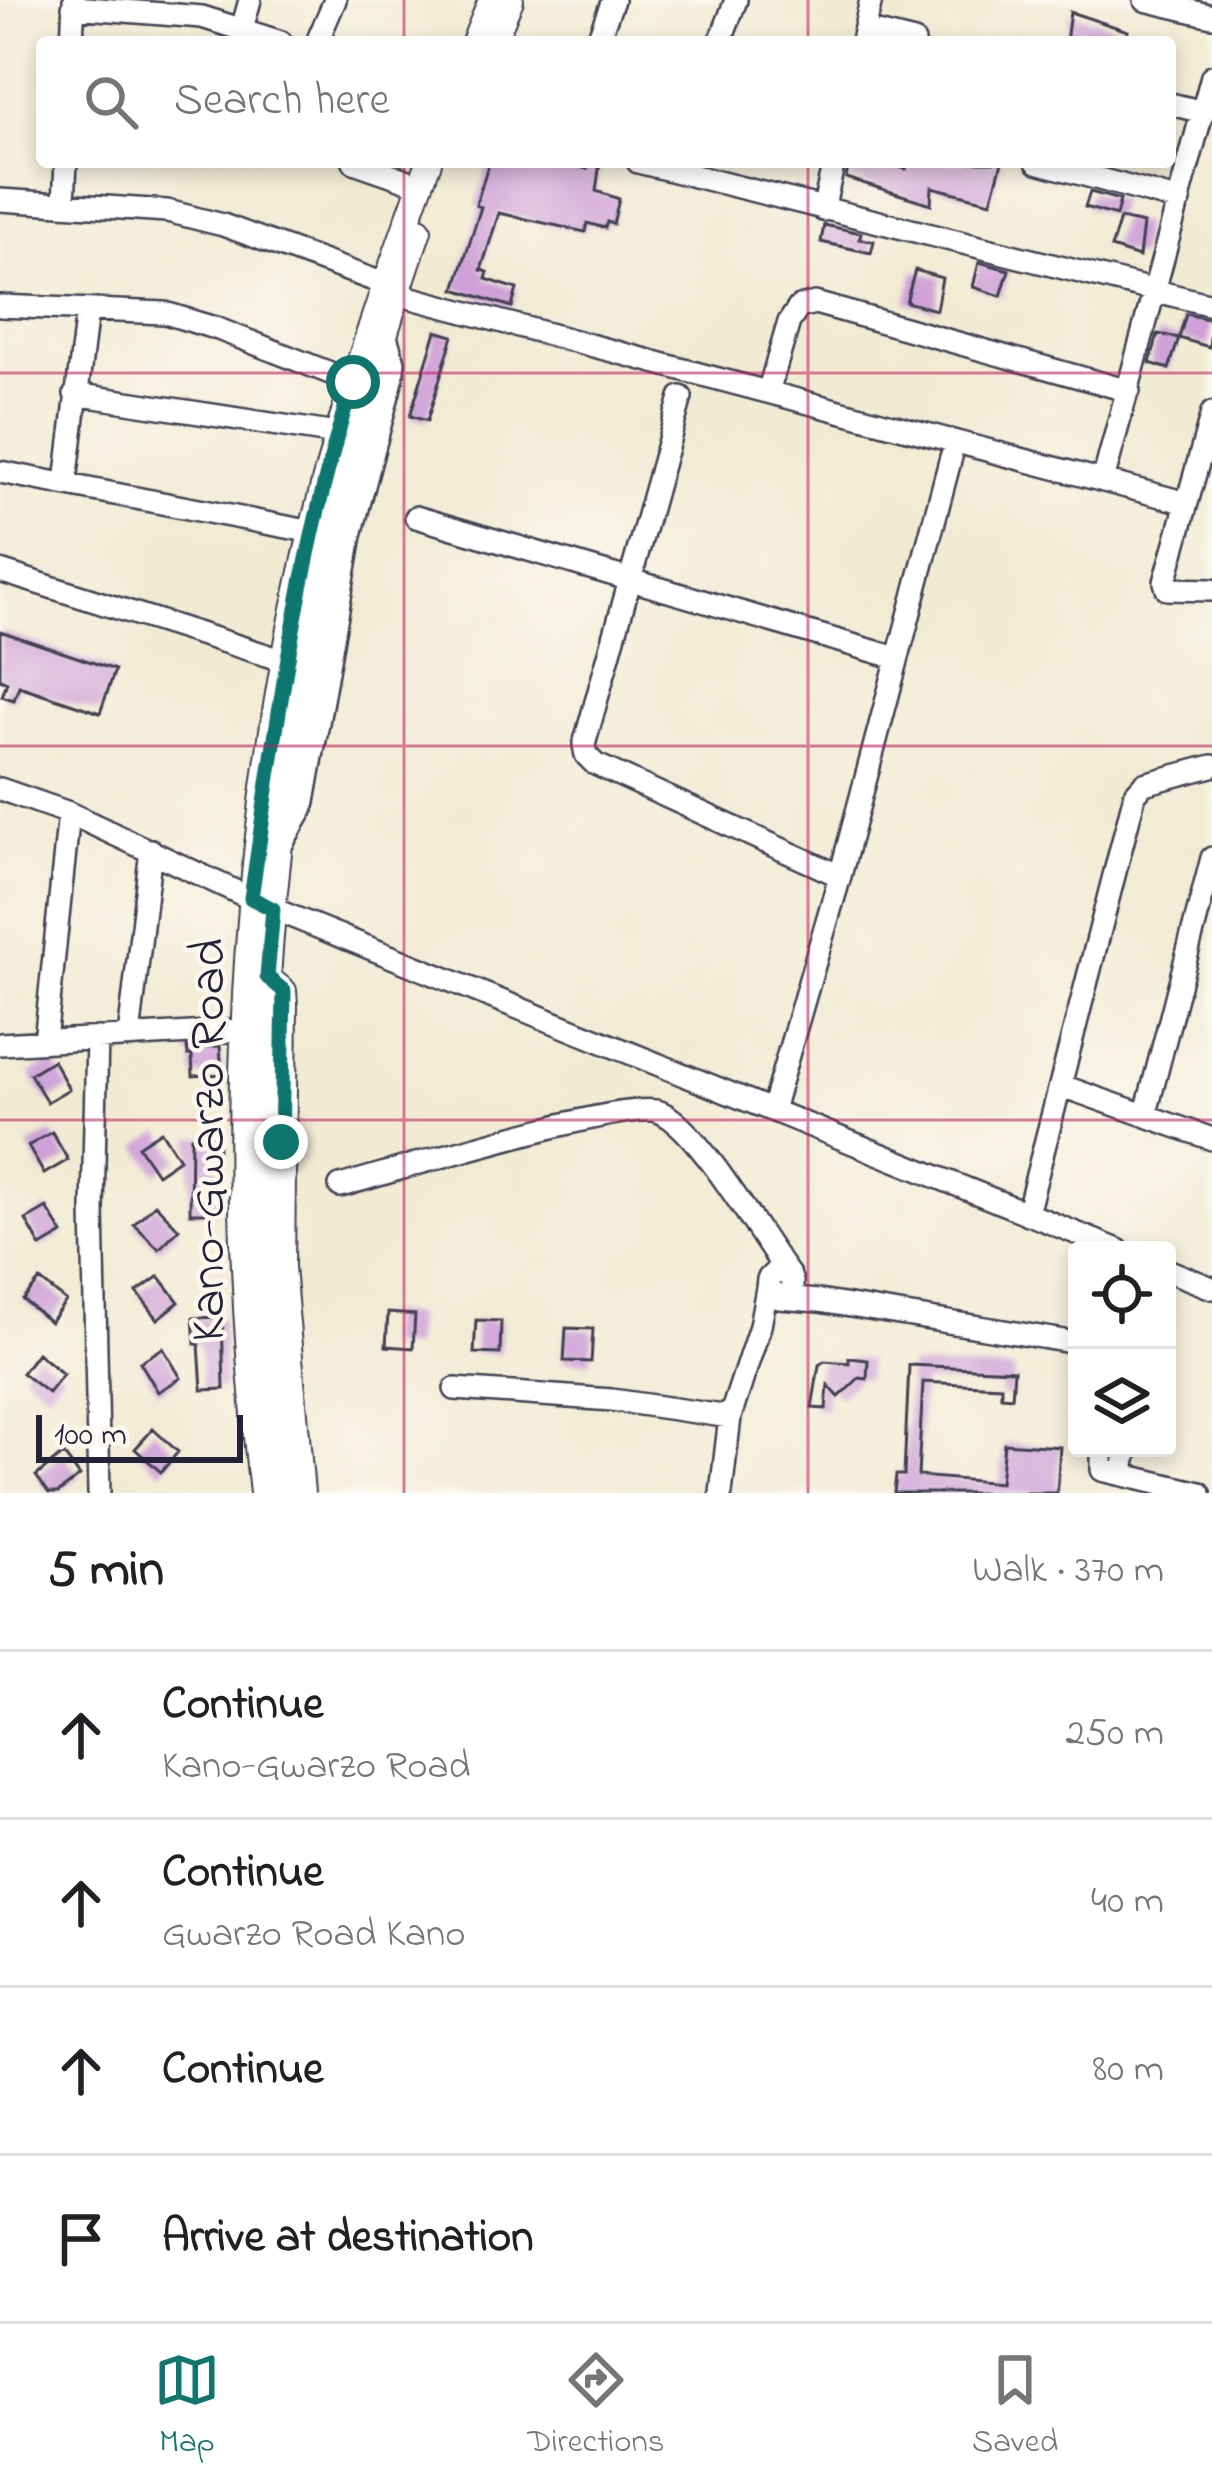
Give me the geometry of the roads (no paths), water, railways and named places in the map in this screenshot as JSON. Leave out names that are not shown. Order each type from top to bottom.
[{"type":"main road","points":[[476,36],[491,0]]},
{"type":"main road","points":[[496,36],[511,0]]},
{"type":"main road","points":[[285,1485],[266,1322],[272,1233],[262,903],[277,853],[319,601],[385,334],[390,288],[442,168]]},
{"type":"main road","name":"Kano-Gwarzo Road","points":[[285,1485],[246,1320],[243,1030],[262,903],[285,661],[337,434],[390,288],[424,174]]},
{"type":"street","points":[[242,29],[250,0]]},
{"type":"street","points":[[319,36],[334,0]]},
{"type":"street","points":[[599,36],[614,0]]},
{"type":"street","points":[[722,36],[736,0]]},
{"type":"street","points":[[863,36],[872,0]]},
{"type":"street","points":[[1145,0],[1212,16]]},
{"type":"street","points":[[72,36],[73,3],[202,17],[262,36]]},
{"type":"street","points":[[1103,481],[1212,76]]},
{"type":"street","points":[[1176,105],[1204,112]]},
{"type":"street","points":[[64,202],[66,168]]},
{"type":"street","points":[[389,168],[424,174]]},
{"type":"street","points":[[681,168],[823,210],[1212,305]]},
{"type":"street","points":[[823,210],[833,168]]},
{"type":"street","points":[[1059,168],[1180,201]]},
{"type":"street","points":[[0,200],[167,211],[223,225],[390,288],[1103,481],[1188,501],[1212,499]]},
{"type":"street","points":[[768,392],[789,322],[799,307],[815,303],[1129,392]]},
{"type":"street","points":[[0,305],[165,314],[353,382]]},
{"type":"street","points":[[66,482],[87,310]]},
{"type":"street","points":[[75,394],[337,434]]},
{"type":"street","points":[[681,397],[584,745],[586,755],[595,764],[840,876]]},
{"type":"street","points":[[1212,412],[1166,586],[1212,590]]},
{"type":"street","points":[[772,1110],[840,876],[951,457]]},
{"type":"street","points":[[0,472],[313,532]]},
{"type":"street","points":[[416,518],[897,658]]},
{"type":"street","points":[[0,572],[285,661]]},
{"type":"street","points":[[1027,1214],[1135,794],[1144,784],[1212,766]]},
{"type":"street","points":[[0,789],[69,813],[262,903],[1095,1241]]},
{"type":"street","points":[[45,1041],[69,813]]},
{"type":"street","points":[[129,1036],[151,850]]},
{"type":"street","points":[[1146,1113],[1212,858]]},
{"type":"street","points":[[0,1044],[243,1030]]},
{"type":"street","points":[[97,1038],[93,1208],[99,1493]]},
{"type":"street","points":[[1062,1086],[1212,1139]]},
{"type":"street","points":[[340,1186],[628,1110],[654,1110],[670,1119],[711,1161],[771,1252],[780,1287],[760,1326],[730,1417],[721,1493]]},
{"type":"street","points":[[1176,1274],[1212,1288]]},
{"type":"street","points":[[780,1287],[819,1300],[1068,1342]]},
{"type":"street","points":[[454,1389],[612,1400],[730,1417]]},
{"type":"street","points":[[1102,1457],[1102,1470],[1200,1493]]},
{"type":"street","points":[[1123,1472],[1126,1457]]}]
